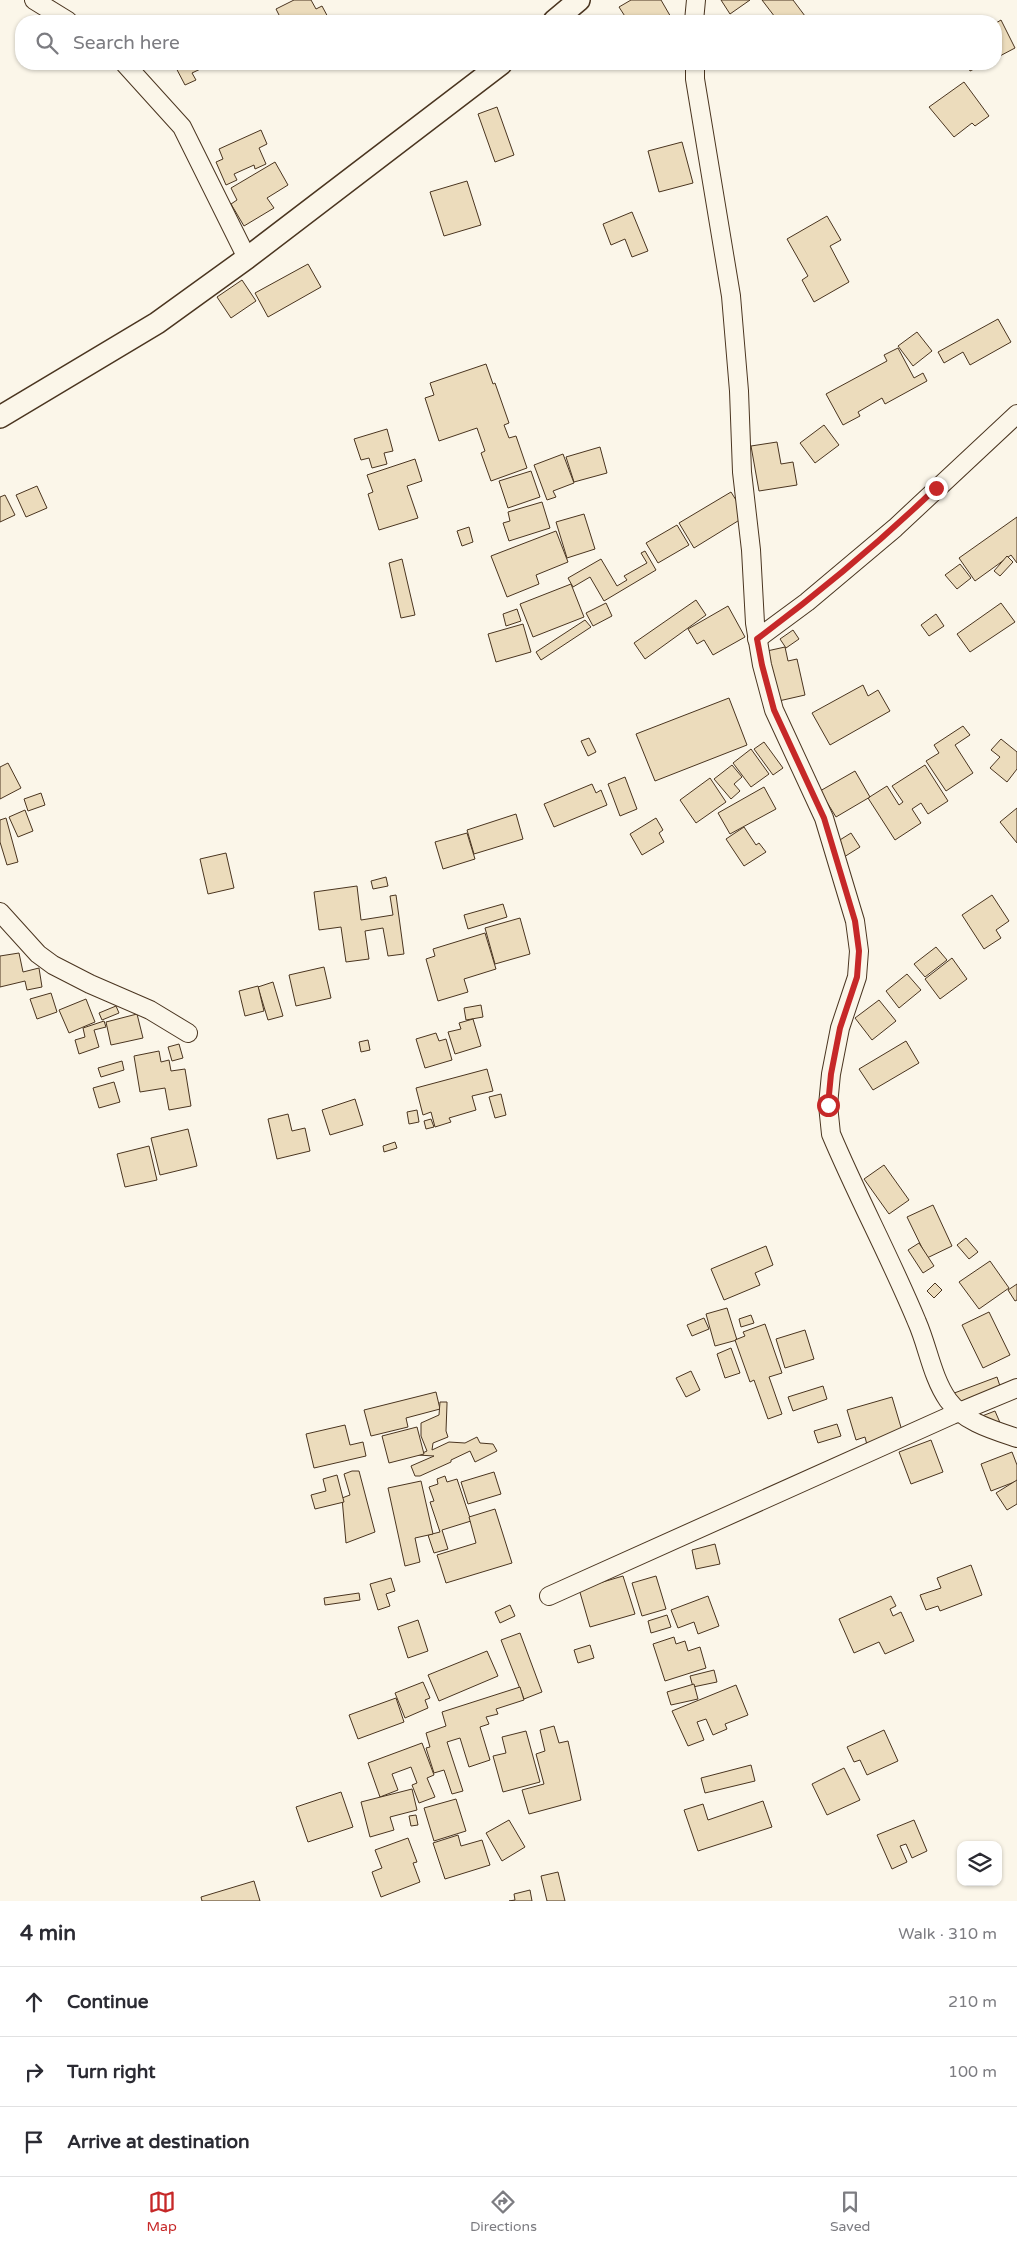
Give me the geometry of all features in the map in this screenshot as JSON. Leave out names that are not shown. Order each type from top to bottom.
[{"type":"main road","points":[[561,15],[579,0]]},
{"type":"main road","points":[[0,417],[157,323],[248,258],[493,70]]},
{"type":"street","points":[[34,0],[58,15]]},
{"type":"street","points":[[695,15],[696,0]]},
{"type":"street","points":[[131,70],[182,127],[248,258]]},
{"type":"street","points":[[695,70],[731,296],[740,391],[742,472],[751,550],[757,639],[774,710],[824,818],[855,921],[859,951],[857,977],[840,1028],[831,1074],[828,1105],[831,1134],[918,1323],[940,1385],[948,1400],[960,1412],[985,1428],[1017,1438]]},
{"type":"street","points":[[757,639],[807,602],[888,533],[1002,425],[1017,414]]},
{"type":"street","points":[[0,912],[38,954],[53,966],[150,1010],[188,1033]]},
{"type":"street","points":[[549,1596],[1017,1388]]},
{"type":"building","points":[[294,0],[311,0],[316,9],[322,6],[327,15],[279,15],[276,9]]},
{"type":"building","points":[[631,0],[661,0],[670,15],[624,15],[619,7]]},
{"type":"building","points":[[721,0],[750,0],[730,14]]},
{"type":"building","points":[[762,0],[793,0],[804,15],[773,15]]},
{"type":"building","points":[[1002,22],[1015,48],[1002,55]]},
{"type":"building","points":[[177,70],[198,70],[192,73],[196,80],[185,85]]},
{"type":"building","points":[[964,82],[989,116],[975,126],[972,123],[954,137],[929,107]]},
{"type":"building","points":[[497,107],[514,155],[495,162],[478,114]]},
{"type":"building","points":[[261,130],[267,144],[259,148],[266,164],[255,169],[254,165],[234,174],[237,180],[226,185],[216,162],[223,159],[219,149]]},
{"type":"building","points":[[682,142],[693,183],[659,192],[648,151]]},
{"type":"building","points":[[275,162],[288,185],[267,198],[274,208],[244,226],[231,204],[237,200],[231,188]]},
{"type":"building","points":[[467,181],[481,225],[444,236],[430,192]]},
{"type":"building","points":[[632,212],[648,251],[632,257],[625,239],[611,245],[603,224]]},
{"type":"building","points":[[827,216],[841,240],[830,246],[849,282],[814,302],[802,280],[808,276],[787,239]]},
{"type":"building","points":[[308,264],[321,287],[268,317],[255,293]]},
{"type":"building","points":[[242,280],[256,301],[231,318],[217,297]]},
{"type":"building","points":[[998,319],[1011,342],[970,365],[963,352],[944,363],[938,352]]},
{"type":"building","points":[[917,332],[932,351],[913,366],[898,346]]},
{"type":"building","points":[[898,348],[914,378],[923,373],[927,381],[885,404],[882,398],[858,412],[860,416],[843,425],[826,394],[887,361],[884,355]]},
{"type":"building","points":[[486,364],[509,423],[504,425],[509,438],[516,436],[527,468],[491,481],[481,453],[485,451],[477,428],[439,441],[425,398],[434,395],[430,383]]},
{"type":"building","points":[[824,425],[839,445],[815,463],[800,443]]},
{"type":"building","points":[[387,429],[393,451],[384,453],[387,464],[372,468],[369,458],[361,460],[354,439]]},
{"type":"building","points":[[777,442],[781,464],[793,462],[797,485],[759,491],[751,446]]},
{"type":"building","points":[[600,447],[607,473],[574,482],[566,457]]},
{"type":"building","points":[[563,454],[574,483],[553,491],[556,497],[547,500],[534,465]]},
{"type":"building","points":[[415,459],[422,481],[407,486],[418,518],[379,530],[368,494],[373,492],[367,475]]},
{"type":"building","points":[[531,471],[540,497],[508,508],[499,481]]},
{"type":"building","points":[[37,486],[47,508],[26,517],[16,495]]},
{"type":"building","points":[[731,492],[746,516],[694,548],[679,523]]},
{"type":"building","points":[[5,495],[15,515],[0,522],[0,497]]},
{"type":"building","points":[[542,502],[550,528],[509,541],[503,523],[510,521],[508,512]]},
{"type":"building","points":[[584,514],[595,549],[567,558],[556,522]]},
{"type":"building","points":[[1017,517],[1017,563],[1011,555],[975,581],[959,558]]},
{"type":"building","points":[[677,525],[689,545],[658,563],[646,543]]},
{"type":"building","points":[[469,527],[473,542],[462,546],[457,531]]},
{"type":"building","points":[[556,531],[568,562],[536,575],[539,584],[507,597],[491,556]]},
{"type":"building","points":[[645,551],[656,570],[604,601],[590,577],[573,587],[568,578],[601,559],[617,586],[627,580],[624,576],[647,563],[641,553]]},
{"type":"building","points":[[1007,556],[1013,562],[1000,576],[994,571]]},
{"type":"building","points":[[402,559],[415,615],[401,618],[389,563]]},
{"type":"building","points":[[960,564],[971,578],[957,589],[945,575]]},
{"type":"building","points":[[571,584],[584,617],[533,637],[520,604]]},
{"type":"building","points":[[696,600],[706,615],[645,659],[634,643]]},
{"type":"building","points":[[606,603],[612,616],[593,626],[586,613]]},
{"type":"building","points":[[1001,603],[1015,622],[970,652],[957,634]]},
{"type":"building","points":[[728,606],[745,637],[713,655],[704,640],[697,644],[688,629]]},
{"type":"building","points":[[517,609],[521,621],[506,626],[503,614]]},
{"type":"building","points":[[936,614],[944,626],[929,636],[921,625]]},
{"type":"building","points":[[585,620],[591,627],[541,660],[536,652]]},
{"type":"building","points":[[523,624],[531,652],[496,662],[488,634]]},
{"type":"building","points":[[793,630],[799,639],[786,648],[780,639]]},
{"type":"building","points":[[785,647],[788,661],[797,659],[805,695],[770,703],[758,653]]},
{"type":"building","points":[[863,685],[868,696],[878,690],[890,711],[830,745],[812,713]]},
{"type":"building","points":[[729,698],[747,745],[655,781],[636,734]]},
{"type":"building","points":[[963,726],[970,735],[955,745],[973,773],[946,791],[926,761],[939,753],[934,745]]},
{"type":"building","points":[[589,738],[596,752],[588,756],[581,741]]},
{"type":"building","points":[[1001,739],[1017,752],[1017,769],[1007,782],[990,768],[1000,757],[991,750]]},
{"type":"building","points":[[764,742],[783,768],[773,775],[754,749]]},
{"type":"building","points":[[751,749],[769,774],[751,787],[733,763]]},
{"type":"building","points":[[8,763],[21,788],[0,799],[0,767]]},
{"type":"building","points":[[732,765],[742,777],[734,784],[740,791],[731,799],[714,779]]},
{"type":"building","points":[[925,765],[948,801],[928,814],[921,803],[912,809],[921,823],[895,840],[868,798],[887,786],[899,805],[903,802],[892,786]]},
{"type":"building","points":[[855,771],[870,797],[836,817],[820,791]]},
{"type":"building","points":[[625,777],[637,809],[620,816],[608,784]]},
{"type":"building","points":[[710,778],[726,802],[696,823],[680,800]]},
{"type":"building","points":[[592,784],[596,793],[601,790],[607,805],[554,827],[544,804]]},
{"type":"building","points":[[764,787],[776,809],[730,834],[718,813]]},
{"type":"building","points":[[41,793],[45,805],[28,811],[24,799]]},
{"type":"building","points":[[1017,808],[1017,843],[1000,822]]},
{"type":"building","points":[[25,810],[33,831],[18,837],[9,817]]},
{"type":"building","points":[[516,814],[523,839],[474,854],[467,830]]},
{"type":"building","points":[[6,818],[18,862],[7,865],[0,842],[0,820]]},
{"type":"building","points":[[656,818],[663,830],[659,833],[664,842],[642,855],[630,834]]},
{"type":"building","points":[[744,827],[756,845],[759,843],[766,852],[744,866],[726,839]]},
{"type":"building","points":[[467,833],[475,859],[443,869],[435,842]]},
{"type":"building","points":[[851,833],[860,847],[844,857],[835,843]]},
{"type":"building","points":[[226,853],[234,888],[208,894],[200,859]]},
{"type":"building","points":[[386,877],[388,886],[373,889],[371,881]]},
{"type":"building","points":[[357,886],[361,920],[393,915],[390,896],[396,895],[404,954],[388,956],[383,928],[365,931],[369,959],[346,962],[341,927],[319,930],[314,892]]},
{"type":"building","points":[[992,895],[1009,921],[996,930],[1001,938],[984,949],[962,915]]},
{"type":"building","points":[[503,904],[507,917],[468,929],[464,915]]},
{"type":"building","points":[[520,918],[530,954],[495,964],[485,928]]},
{"type":"building","points":[[485,933],[496,969],[464,979],[468,992],[438,1001],[426,959],[435,956],[433,949]]},
{"type":"building","points":[[936,947],[947,960],[925,977],[914,964]]},
{"type":"building","points":[[19,953],[23,972],[39,968],[42,987],[27,990],[25,981],[0,987],[0,956]]},
{"type":"building","points":[[952,958],[967,979],[940,999],[925,979]]},
{"type":"building","points":[[324,967],[331,998],[296,1006],[289,975]]},
{"type":"building","points":[[907,974],[921,990],[899,1008],[886,991]]},
{"type":"building","points":[[273,982],[283,1016],[268,1020],[258,987]]},
{"type":"building","points":[[258,986],[264,1011],[245,1016],[239,991]]},
{"type":"building","points":[[51,993],[57,1012],[37,1019],[30,999]]},
{"type":"building","points":[[86,999],[95,1022],[69,1033],[59,1010]]},
{"type":"building","points":[[879,1000],[896,1021],[872,1040],[855,1018]]},
{"type":"building","points":[[481,1005],[483,1017],[466,1020],[464,1008]]},
{"type":"building","points":[[116,1006],[119,1013],[102,1020],[99,1013]]},
{"type":"building","points":[[137,1014],[143,1038],[111,1045],[106,1022]]},
{"type":"building","points":[[473,1019],[481,1046],[455,1054],[448,1032],[461,1029],[459,1023]]},
{"type":"building","points":[[104,1021],[106,1027],[94,1030],[99,1047],[79,1054],[75,1040],[85,1037],[83,1028]]},
{"type":"building","points":[[436,1033],[439,1041],[446,1039],[452,1060],[425,1068],[416,1039]]},
{"type":"building","points":[[368,1040],[370,1050],[361,1052],[359,1042]]},
{"type":"building","points":[[906,1041],[919,1063],[873,1090],[859,1069]]},
{"type":"building","points":[[179,1044],[183,1058],[172,1061],[168,1047]]},
{"type":"building","points":[[159,1051],[161,1062],[169,1060],[171,1071],[185,1069],[191,1106],[169,1110],[165,1088],[140,1092],[134,1056]]},
{"type":"building","points":[[122,1061],[124,1070],[101,1077],[98,1068]]},
{"type":"building","points":[[487,1069],[493,1091],[472,1096],[476,1110],[449,1118],[451,1122],[435,1127],[431,1112],[423,1115],[416,1088]]},
{"type":"building","points":[[114,1082],[120,1102],[99,1108],[93,1088]]},
{"type":"building","points":[[501,1094],[506,1115],[495,1118],[489,1097]]},
{"type":"building","points":[[355,1099],[363,1125],[330,1135],[322,1110]]},
{"type":"building","points":[[417,1110],[419,1122],[409,1124],[407,1112]]},
{"type":"building","points":[[288,1114],[292,1131],[305,1128],[310,1151],[277,1159],[268,1119]]},
{"type":"building","points":[[431,1119],[434,1127],[426,1129],[424,1121]]},
{"type":"building","points":[[188,1129],[197,1166],[160,1175],[151,1138]]},
{"type":"building","points":[[395,1142],[397,1148],[384,1152],[383,1146]]},
{"type":"building","points":[[149,1146],[157,1180],[125,1187],[117,1154]]},
{"type":"building","points":[[884,1165],[909,1200],[889,1214],[864,1179]]},
{"type":"building","points":[[933,1205],[952,1246],[927,1258],[907,1217]]},
{"type":"building","points":[[966,1238],[978,1252],[969,1259],[957,1245]]},
{"type":"building","points":[[919,1243],[934,1266],[923,1273],[908,1250]]},
{"type":"building","points":[[766,1246],[773,1265],[755,1273],[760,1285],[724,1300],[711,1269]]},
{"type":"building","points":[[990,1261],[1009,1288],[979,1309],[959,1282]]},
{"type":"building","points":[[935,1283],[942,1290],[934,1298],[927,1291]]},
{"type":"building","points":[[1017,1284],[1017,1300],[1015,1301],[1008,1290]]},
{"type":"building","points":[[727,1308],[737,1340],[715,1346],[706,1314]]},
{"type":"building","points":[[989,1312],[1010,1355],[983,1368],[962,1325]]},
{"type":"building","points":[[751,1315],[754,1323],[741,1327],[739,1319]]},
{"type":"building","points":[[704,1318],[709,1329],[692,1336],[687,1325]]},
{"type":"building","points":[[765,1324],[782,1373],[769,1377],[782,1414],[768,1419],[754,1380],[750,1382],[735,1340],[745,1336],[743,1332]]},
{"type":"building","points":[[805,1330],[814,1359],[785,1368],[776,1339]]},
{"type":"building","points":[[731,1348],[740,1373],[725,1378],[717,1354]]},
{"type":"building","points":[[691,1371],[700,1390],[686,1397],[676,1378]]},
{"type":"building","points":[[997,1377],[1002,1392],[954,1409],[949,1395]]},
{"type":"building","points":[[823,1386],[827,1399],[793,1411],[788,1397]]},
{"type":"building","points":[[436,1392],[440,1409],[406,1418],[408,1427],[371,1436],[364,1410]]},
{"type":"building","points":[[892,1397],[903,1434],[867,1445],[865,1437],[856,1440],[847,1410]]},
{"type":"building","points":[[440,1402],[447,1402],[446,1431],[448,1437],[433,1443],[432,1450],[449,1442],[465,1443],[477,1437],[480,1443],[493,1444],[497,1451],[475,1462],[470,1451],[451,1460],[451,1462],[420,1476],[415,1476],[411,1466],[434,1456],[418,1455],[427,1451],[421,1436],[421,1423],[439,1415]]},
{"type":"building","points":[[995,1411],[1001,1425],[988,1430],[982,1416]]},
{"type":"building","points":[[837,1424],[841,1436],[818,1443],[814,1431]]},
{"type":"building","points":[[345,1425],[350,1445],[363,1442],[366,1456],[314,1468],[306,1434]]},
{"type":"building","points":[[417,1427],[424,1454],[389,1463],[382,1436]]},
{"type":"building","points":[[931,1440],[943,1472],[911,1484],[899,1452]]},
{"type":"building","points":[[1012,1452],[1017,1465],[1017,1481],[991,1491],[981,1464]]},
{"type":"building","points":[[359,1471],[375,1532],[346,1543],[342,1498],[350,1495],[344,1474]]},
{"type":"building","points":[[494,1472],[501,1494],[468,1504],[461,1482]]},
{"type":"building","points":[[337,1475],[344,1502],[315,1509],[311,1495],[326,1491],[323,1479]]},
{"type":"building","points":[[445,1476],[447,1482],[457,1479],[471,1521],[442,1530],[448,1549],[434,1553],[428,1535],[440,1532],[430,1502],[434,1501],[429,1487],[438,1484],[437,1479]]},
{"type":"building","points":[[1017,1480],[1017,1504],[1007,1510],[996,1493]]},
{"type":"building","points":[[421,1481],[433,1534],[415,1538],[420,1562],[405,1566],[388,1488]]},
{"type":"building","points":[[495,1509],[512,1563],[446,1583],[437,1555],[476,1543],[469,1517]]},
{"type":"building","points":[[715,1544],[720,1564],[696,1569],[692,1550]]},
{"type":"building","points":[[971,1565],[982,1595],[940,1611],[938,1606],[926,1610],[920,1595],[941,1588],[937,1578]]},
{"type":"building","points":[[623,1576],[635,1614],[590,1627],[579,1589]]},
{"type":"building","points":[[656,1576],[666,1609],[642,1616],[632,1583]]},
{"type":"building","points":[[391,1578],[395,1591],[386,1594],[390,1606],[378,1610],[370,1584]]},
{"type":"building","points":[[359,1593],[360,1600],[325,1605],[324,1598]]},
{"type":"building","points":[[708,1596],[719,1626],[698,1634],[694,1622],[678,1628],[671,1610]]},
{"type":"building","points":[[891,1596],[896,1606],[890,1609],[893,1616],[901,1612],[914,1641],[885,1654],[879,1642],[854,1653],[839,1619]]},
{"type":"building","points":[[510,1605],[515,1616],[500,1623],[495,1612]]},
{"type":"building","points":[[667,1615],[671,1627],[651,1633],[648,1621]]},
{"type":"building","points":[[418,1620],[428,1651],[408,1658],[398,1627]]},
{"type":"building","points":[[520,1633],[542,1692],[524,1699],[501,1640]]},
{"type":"building","points":[[674,1637],[676,1644],[685,1641],[688,1651],[700,1647],[706,1668],[665,1681],[653,1644]]},
{"type":"building","points":[[590,1645],[594,1658],[578,1663],[574,1650]]},
{"type":"building","points":[[487,1651],[498,1676],[439,1701],[428,1675]]},
{"type":"building","points":[[714,1670],[717,1682],[693,1687],[690,1676]]},
{"type":"building","points":[[423,1682],[430,1698],[425,1700],[428,1708],[405,1718],[395,1693]]},
{"type":"building","points":[[694,1684],[698,1699],[671,1705],[667,1692]]},
{"type":"building","points":[[736,1685],[748,1715],[725,1724],[727,1729],[713,1735],[706,1719],[697,1722],[704,1740],[688,1746],[672,1711]]},
{"type":"building","points":[[520,1687],[524,1700],[496,1709],[498,1714],[486,1717],[489,1724],[480,1727],[490,1760],[469,1767],[460,1738],[447,1742],[463,1791],[452,1794],[444,1770],[434,1773],[426,1748],[430,1747],[426,1733],[446,1726],[442,1712]]},
{"type":"building","points":[[396,1698],[404,1722],[358,1739],[349,1715]]},
{"type":"building","points":[[554,1726],[559,1743],[568,1741],[581,1800],[529,1814],[522,1790],[544,1784],[536,1754],[545,1751],[540,1730]]},
{"type":"building","points":[[884,1730],[898,1761],[867,1775],[860,1760],[854,1762],[847,1747]]},
{"type":"building","points":[[526,1731],[540,1782],[503,1792],[493,1756],[506,1753],[502,1737]]},
{"type":"building","points":[[422,1743],[434,1775],[427,1778],[435,1797],[419,1803],[412,1785],[417,1783],[411,1767],[392,1774],[398,1790],[380,1797],[368,1763]]},
{"type":"building","points":[[751,1765],[755,1781],[705,1793],[701,1778]]},
{"type":"building","points":[[844,1768],[860,1800],[827,1815],[812,1784]]},
{"type":"building","points":[[412,1789],[417,1810],[390,1817],[394,1830],[370,1837],[361,1802]]},
{"type":"building","points":[[341,1792],[353,1827],[308,1842],[296,1807]]},
{"type":"building","points":[[456,1799],[466,1831],[434,1841],[424,1808]]},
{"type":"building","points":[[763,1801],[772,1827],[698,1851],[684,1810],[703,1804],[708,1820]]},
{"type":"building","points":[[416,1815],[418,1825],[411,1826],[409,1816]]},
{"type":"building","points":[[509,1820],[525,1847],[502,1861],[486,1833]]},
{"type":"building","points":[[914,1820],[927,1851],[912,1858],[906,1844],[900,1846],[907,1862],[892,1869],[877,1835]]},
{"type":"building","points":[[458,1835],[461,1846],[482,1840],[490,1865],[445,1879],[433,1843]]},
{"type":"building","points":[[408,1838],[417,1862],[413,1863],[420,1882],[381,1897],[372,1872],[382,1868],[375,1850]]},
{"type":"building","points":[[558,1872],[565,1901],[547,1901],[541,1876]]},
{"type":"building","points":[[254,1881],[260,1901],[202,1901],[201,1897]]},
{"type":"building","points":[[530,1890],[532,1901],[509,1901],[515,1900],[514,1894]]},
{"type":"route","points":[[828,1105],[831,1074],[840,1028],[857,977],[859,951],[855,921],[824,818],[774,710],[757,639],[807,602],[895,528],[936,488]]}]
